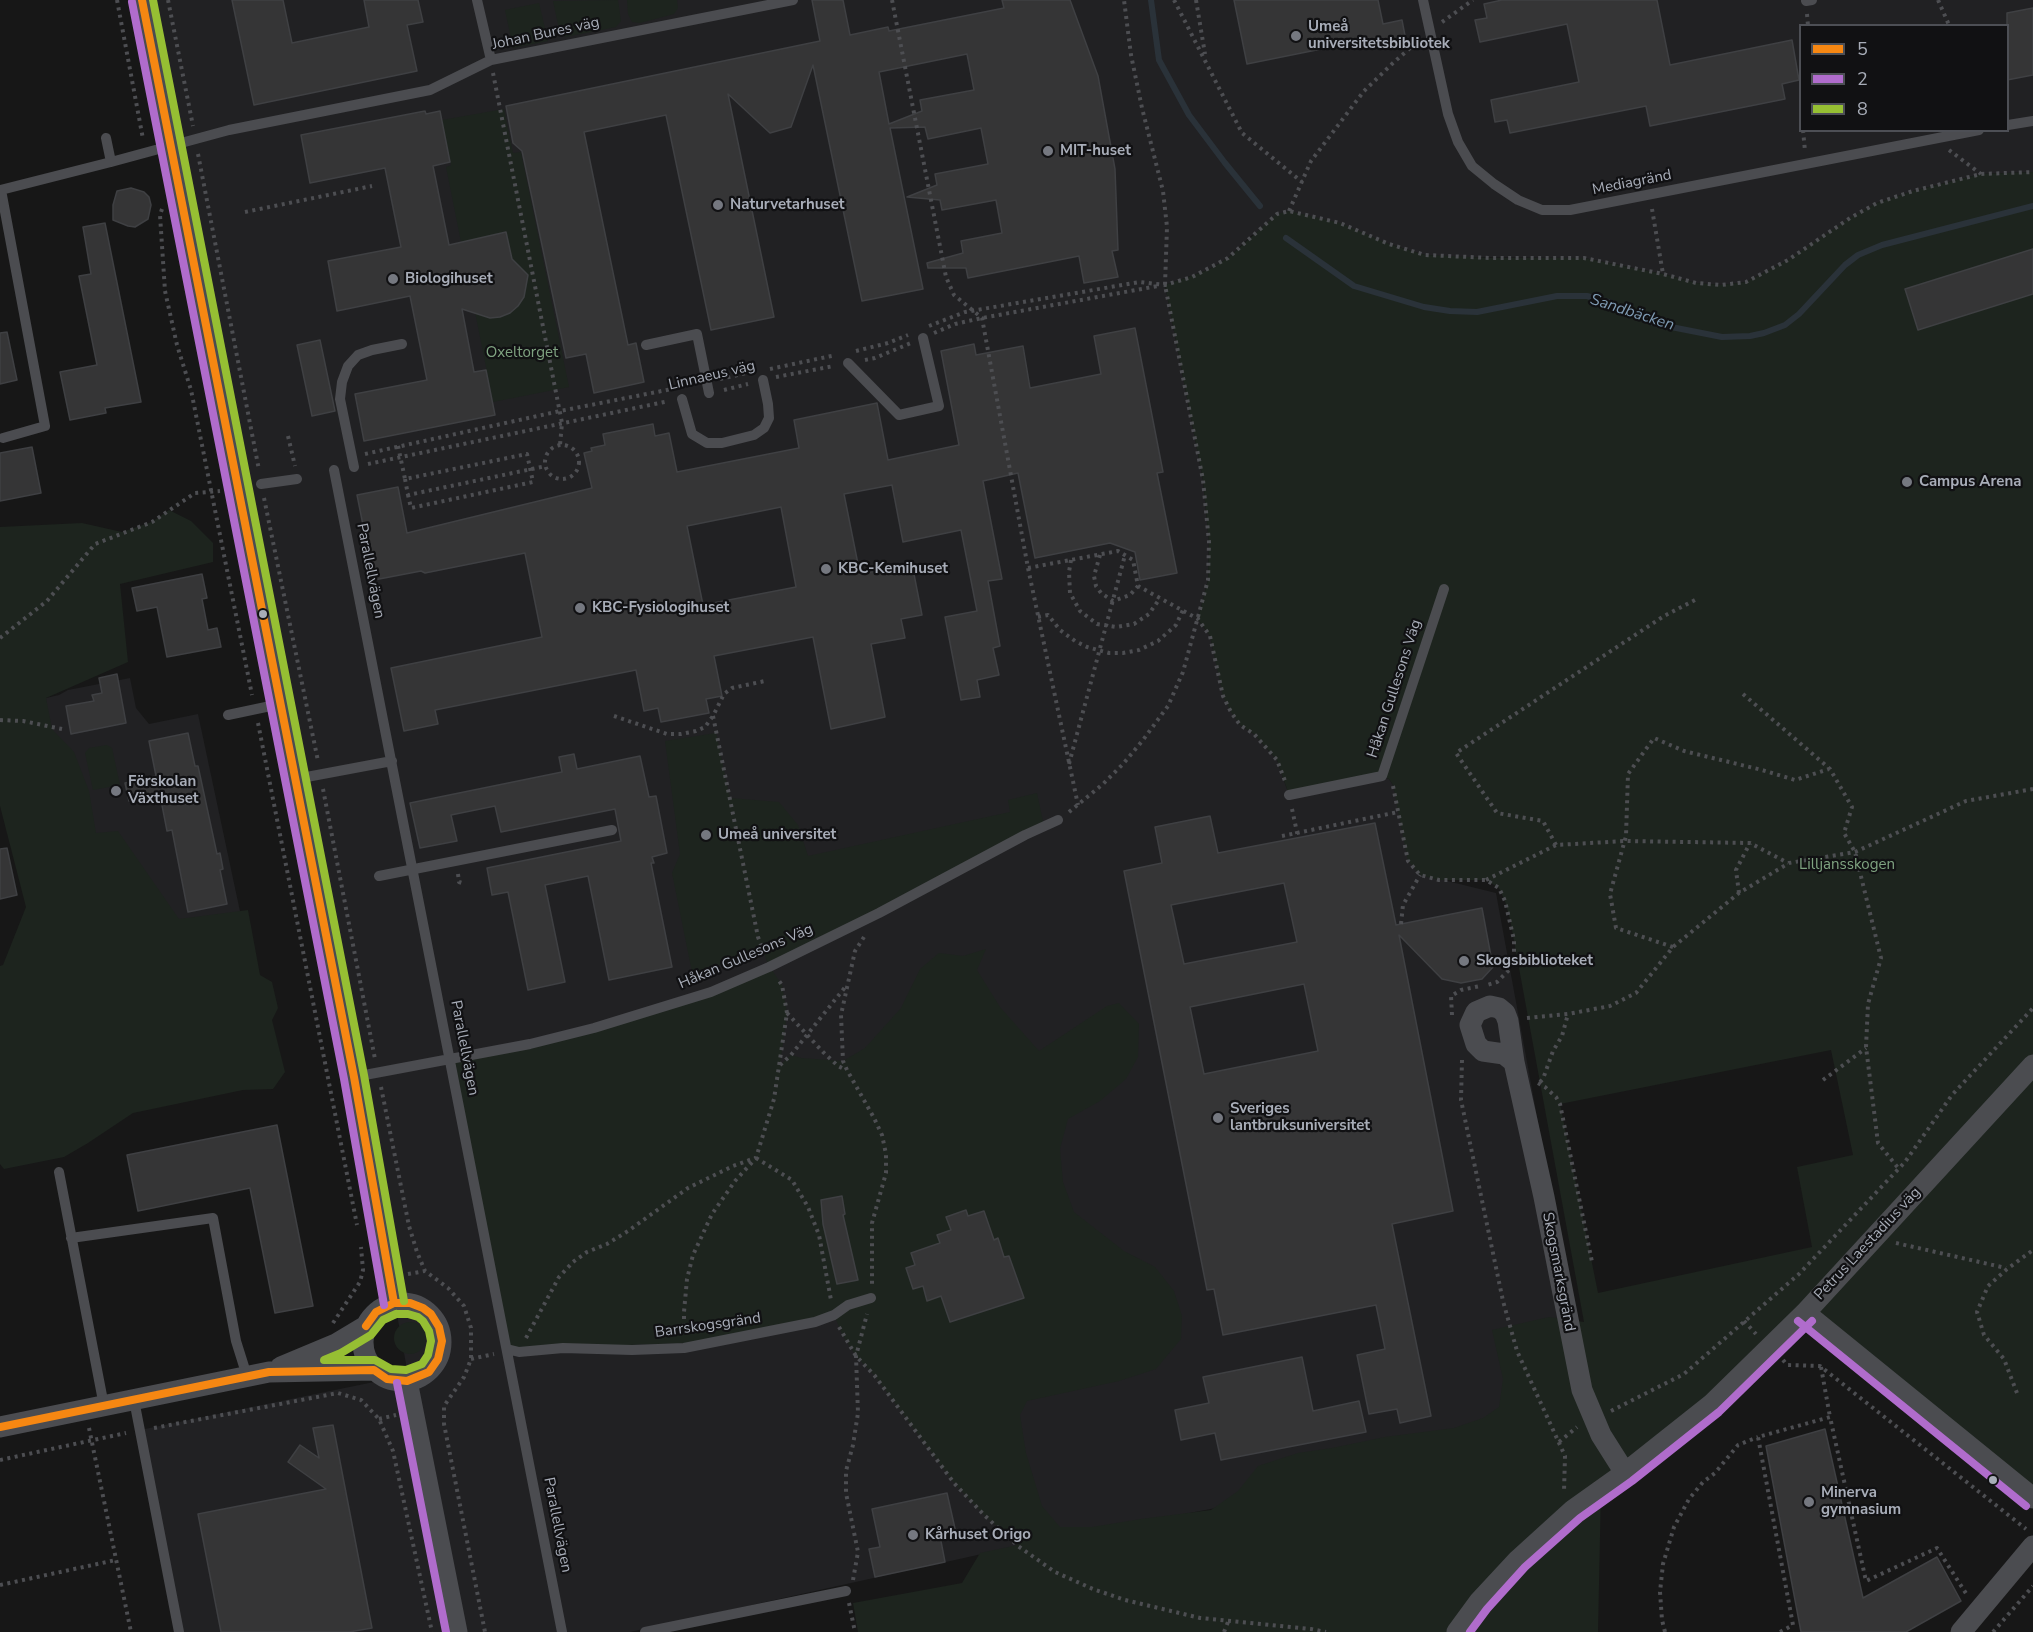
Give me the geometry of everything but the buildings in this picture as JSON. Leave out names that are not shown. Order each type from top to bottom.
[{"type":"street","points":[[142,0],[354,1077],[394,1303]]},
{"type":"street","points":[[1508,1021],[1499,1008],[1490,1006],[1476,1012],[1470,1025],[1476,1044],[1483,1051],[1504,1054],[1514,1062]]},
{"type":"street","name":"Skogsmarksgränd","points":[[1508,1021],[1514,1062],[1529,1085],[1544,1197],[1582,1390],[1600,1435],[1625,1473]]},
{"type":"street","name":"Petrus Laestadius väg","points":[[1457,1632],[1479,1602],[1518,1560],[1573,1510],[1625,1473],[1712,1404],[1805,1313],[2033,1065]]},
{"type":"street","points":[[394,1303],[410,1303],[431,1314],[439,1327],[442,1341],[438,1359],[429,1371],[418,1378],[407,1381],[387,1379],[374,1370],[364,1351],[363,1338],[366,1326],[376,1312],[394,1303]]},
{"type":"street","points":[[1805,1313],[2033,1498]]},
{"type":"street","points":[[269,1372],[336,1344],[366,1326]]},
{"type":"street","points":[[0,1427],[269,1372],[374,1370]]},
{"type":"street","points":[[407,1381],[457,1632]]},
{"type":"street","points":[[1961,1632],[2033,1546]]},
{"type":"lane","points":[[477,0],[491,60]]},
{"type":"lane","name":"Johan Bures väg","points":[[3,438],[45,426],[1,190],[195,138],[430,90],[491,60],[793,0]]},
{"type":"lane","name":"Mediagränd","points":[[1423,0],[1448,114],[1458,142],[1473,166],[1494,184],[1518,200],[1542,210],[1570,210],[1969,132]]},
{"type":"lane","points":[[2009,125],[2033,121]]},
{"type":"lane","points":[[106,138],[111,162]]},
{"type":"lane","points":[[646,345],[697,334],[709,393]]},
{"type":"lane","points":[[848,363],[900,415],[939,406],[923,338]]},
{"type":"lane","points":[[354,466],[340,399],[342,382],[348,366],[358,355],[402,344]]},
{"type":"lane","points":[[682,399],[692,434],[706,443],[722,443],[754,435],[764,428],[769,418],[763,380]]},
{"type":"lane","name":"Parallellvägen","points":[[334,470],[562,1632]]},
{"type":"lane","points":[[261,484],[297,475]]},
{"type":"lane","name":"Håkan Gullesons Väg","points":[[1289,795],[1382,776],[1444,589]]},
{"type":"lane","points":[[228,715],[280,704]]},
{"type":"lane","points":[[296,779],[392,761]]},
{"type":"lane","name":"Håkan Gullesons Väg","points":[[354,1077],[530,1044],[594,1028],[711,992],[769,967],[879,913],[1025,835],[1058,820]]},
{"type":"lane","points":[[379,876],[612,830]]},
{"type":"lane","points":[[59,1172],[71,1238],[95,1408]]},
{"type":"lane","points":[[71,1238],[213,1218],[236,1341],[247,1376]]},
{"type":"lane","name":"Barrskogsgränd","points":[[507,1349],[519,1352],[563,1348],[632,1350],[684,1348],[765,1334],[814,1322],[834,1315],[849,1305],[871,1298]]},
{"type":"lane","points":[[134,1400],[179,1632]]},
{"type":"lane","points":[[645,1632],[846,1591]]},
{"type":"path","points":[[168,0],[261,484]]},
{"type":"path","points":[[892,0],[946,277],[954,295],[982,318],[1028,568],[1078,806]]},
{"type":"path","points":[[1058,820],[1078,806],[1123,764],[1168,706],[1183,672],[1208,580],[1209,542],[1203,480],[1165,285],[1167,227],[1163,191],[1138,87],[1124,0]]},
{"type":"path","points":[[1174,0],[1242,133],[1302,182]]},
{"type":"path","points":[[1196,0],[1205,58]]},
{"type":"path","points":[[1473,0],[1430,31],[1364,91],[1311,161],[1289,211],[1340,223],[1389,244],[1425,255],[1584,258],[1696,283],[1721,285],[1746,282],[1788,260],[1850,218],[1877,203],[1913,191],[1981,174],[2033,172]]},
{"type":"path","points":[[1938,0],[1949,24]]},
{"type":"path","points":[[491,60],[562,423],[560,445]]},
{"type":"path","points":[[1934,139],[1981,174]]},
{"type":"path","points":[[245,212],[372,186]]},
{"type":"path","points":[[1649,195],[1663,274]]},
{"type":"path","name":"Linnaeus väg","points":[[709,393],[875,358],[955,324],[1165,285],[1208,270],[1228,258],[1277,214],[1289,211]]},
{"type":"path","name":"Linnaeus väg","points":[[354,466],[682,399]]},
{"type":"path","points":[[288,436],[297,475]]},
{"type":"path","points":[[560,445],[570,446],[579,459],[576,473],[567,479],[555,478],[547,471],[545,460],[550,449],[560,445]]},
{"type":"path","points":[[398,446],[411,508],[533,482],[527,454],[405,479]]},
{"type":"path","points":[[579,459],[585,458]]},
{"type":"path","points":[[408,495],[546,466]]},
{"type":"path","points":[[0,638],[47,601],[95,544],[152,522],[195,493],[222,490]]},
{"type":"path","points":[[1028,568],[1118,551],[1133,560],[1138,586]]},
{"type":"path","points":[[1100,554],[1094,576],[1096,586],[1101,593],[1113,601]]},
{"type":"path","points":[[1069,764],[1125,555]]},
{"type":"path","points":[[1071,560],[1068,582],[1074,603],[1088,618],[1106,626],[1134,624],[1149,614],[1160,598]]},
{"type":"path","points":[[1113,601],[1130,595],[1138,586]]},
{"type":"path","points":[[1138,586],[1198,619],[1210,636],[1223,696],[1230,712],[1240,725],[1254,734],[1277,760],[1289,795],[1297,835]]},
{"type":"path","points":[[1556,844],[1543,821],[1497,813],[1456,753],[1664,616],[1695,600]]},
{"type":"path","points":[[1038,617],[1048,615],[1060,630],[1075,641],[1099,651],[1123,653],[1148,647],[1167,634],[1176,625],[1183,610]]},
{"type":"path","points":[[614,716],[649,729],[674,734],[689,732],[705,727],[724,694],[732,688],[765,681]]},
{"type":"path","points":[[1743,694],[1830,769],[1852,807],[1844,832],[1855,852],[1881,958],[1868,1004],[1866,1047],[1878,1143],[1899,1169]]},
{"type":"path","points":[[684,1348],[687,1279],[693,1256],[712,1214],[735,1180],[756,1158],[774,1099],[787,1013],[782,985],[769,967],[758,937],[713,716]]},
{"type":"path","points":[[0,720],[23,721],[62,729]]},
{"type":"path","points":[[1674,947],[1616,928],[1610,894],[1625,842],[1628,774],[1654,738],[1684,751],[1795,780],[1830,769]]},
{"type":"path","points":[[1382,776],[1389,779],[1393,785],[1408,861],[1420,875],[1439,880],[1486,880],[1556,844],[1750,843],[1789,863]]},
{"type":"path","points":[[1508,1021],[1568,1014],[1610,1006],[1636,993],[1674,947],[1739,893],[1789,863],[1855,852],[1966,801],[2033,789]]},
{"type":"path","points":[[1282,836],[1297,835],[1398,812]]},
{"type":"path","points":[[1739,893],[1736,870],[1750,843]]},
{"type":"path","points":[[1401,924],[1403,905],[1420,875]]},
{"type":"path","points":[[1453,1018],[1450,1009],[1451,996],[1461,990],[1497,982],[1509,970],[1514,958],[1514,940],[1505,901],[1499,888],[1486,880]]},
{"type":"path","points":[[855,1632],[846,1591],[855,1578],[858,1552],[846,1493],[846,1471],[858,1413],[856,1356],[871,1298],[872,1223],[886,1173],[886,1154],[882,1135],[874,1118],[846,1070],[843,1060],[841,1016],[855,951],[879,913]]},
{"type":"path","points":[[779,1066],[808,1035],[846,985]]},
{"type":"path","points":[[1559,1442],[1582,1422],[1684,1374],[1799,1274],[1899,1169],[1952,1095],[2033,1008]]},
{"type":"path","points":[[787,1013],[838,1066],[846,1070]]},
{"type":"path","points":[[1529,1085],[1543,1079],[1553,1051],[1562,1036],[1568,1014]]},
{"type":"path","points":[[1823,1080],[1866,1047]]},
{"type":"path","points":[[1461,1054],[1461,1100],[1503,1301],[1517,1351],[1565,1456],[1564,1495]]},
{"type":"path","points":[[1529,1085],[1556,1096],[1560,1104],[1592,1262]]},
{"type":"path","points":[[756,1158],[792,1180],[808,1207],[819,1235],[834,1315],[843,1336],[856,1356],[875,1376],[954,1483],[1018,1546],[1055,1572],[1125,1600],[1200,1618],[1326,1632]]},
{"type":"path","points":[[519,1352],[559,1277],[573,1262],[587,1252],[607,1244],[628,1231],[688,1188],[733,1166],[756,1158]]},
{"type":"path","points":[[1874,1238],[2007,1269]]},
{"type":"path","points":[[2018,1393],[2004,1359],[1984,1335],[1977,1312],[1988,1287],[2007,1269],[2033,1250]]},
{"type":"path","points":[[1744,1321],[1787,1365],[1820,1366],[2033,1534]]},
{"type":"path","points":[[471,1359],[507,1349]]},
{"type":"path","points":[[1820,1366],[1866,1581],[1936,1548],[1969,1598],[1980,1609]]},
{"type":"path","points":[[0,1460],[140,1430],[338,1393],[361,1400],[379,1419],[393,1451],[432,1632]]},
{"type":"path","points":[[95,1408],[92,1440],[131,1632]]},
{"type":"path","points":[[1665,1632],[1662,1620],[1663,1564],[1674,1527],[1689,1499],[1703,1482],[1716,1473],[1738,1445],[1758,1437],[1830,1417]]},
{"type":"path","points":[[1758,1437],[1793,1625],[1780,1632]]},
{"type":"path","points":[[0,1585],[116,1560]]},
{"type":"path","points":[[1993,1632],[2033,1586]]},
{"type":"path","points":[[1224,1632],[1228,1622]]},
{"type":"shaded area","name":"Umeå universitet","points":[[142,0],[2033,0],[2033,172],[1981,174],[1913,191],[1877,203],[1788,260],[1746,282],[1721,285],[1696,283],[1584,258],[1453,257],[1425,255],[1389,244],[1252,235],[1228,258],[1208,270],[1165,285],[1203,480],[1209,542],[1208,580],[1198,619],[1210,636],[1214,654],[1240,725],[1254,734],[1277,760],[1289,795],[1382,776],[1389,779],[1393,785],[1419,874],[1496,893],[1592,1416],[1559,1442],[1018,1546],[630,1632],[179,1632],[140,1430],[408,1375],[354,1077]]},
{"type":"shaded area","name":"Förskolan Växthuset","points":[[130,678],[136,708],[149,724],[198,714],[241,916],[51,953],[46,698],[68,690]]},
{"type":"green space","points":[[618,0],[621,21],[616,27],[565,37],[559,29],[553,1]]},
{"type":"green space","points":[[627,0],[677,0],[678,8],[674,14],[640,23],[632,22],[628,14]]},
{"type":"green space","points":[[539,3],[548,41],[513,48],[505,10]]},
{"type":"green space","name":"Oxeltorget","points":[[504,109],[513,153],[521,152],[569,387],[493,402],[446,167],[451,165],[442,120]]},
{"type":"green space","name":"Lilljansskogen","points":[[2033,172],[2033,1498],[1805,1313],[1601,1489],[1598,1632],[858,1632],[853,1603],[962,1583],[980,1553],[1018,1545],[984,1515],[954,1483],[875,1376],[856,1356],[843,1336],[834,1315],[718,1342],[507,1349],[450,1058],[594,1028],[769,967],[764,953],[692,972],[672,873],[680,854],[665,741],[716,733],[730,798],[779,802],[798,825],[808,856],[1010,812],[1008,800],[1037,793],[1044,826],[770,967],[782,985],[787,1013],[780,1065],[791,1055],[801,1058],[843,1061],[865,1048],[901,1008],[920,969],[939,953],[963,956],[986,949],[977,970],[1000,1007],[1039,1051],[1107,1006],[1119,1003],[1139,1024],[1138,1057],[1126,1079],[1100,1101],[1068,1119],[1060,1149],[1063,1182],[1074,1212],[1124,1251],[1155,1267],[1174,1291],[1182,1316],[1181,1339],[1156,1369],[1119,1381],[1027,1401],[1020,1415],[1026,1453],[1042,1506],[1060,1527],[1092,1527],[1211,1510],[1238,1491],[1258,1466],[1298,1453],[1385,1437],[1454,1428],[1483,1418],[1499,1407],[1503,1379],[1492,1330],[1549,1317],[1584,1322],[1505,901],[1499,888],[1486,880],[1439,880],[1420,875],[1408,861],[1393,785],[1389,779],[1382,776],[1289,795],[1277,760],[1254,734],[1240,725],[1231,712],[1223,696],[1210,636],[1198,619],[1208,580],[1209,542],[1203,480],[1165,285],[1208,270],[1228,258],[1277,214],[1289,211],[1340,223],[1389,244],[1425,255],[1584,258],[1696,283],[1721,285],[1746,282],[1788,260],[1850,218],[1877,203],[1913,191],[1981,174]],"holes":[[[1831,1050],[1853,1155],[1797,1167],[1812,1247],[1598,1293],[1560,1104]]]},
{"type":"green space","points":[[169,510],[191,521],[213,543],[213,562],[120,584],[128,662],[46,698],[52,729],[74,752],[89,791],[96,833],[118,831],[179,919],[248,910],[260,975],[272,982],[278,1008],[272,1020],[285,1072],[273,1089],[243,1090],[133,1113],[64,1157],[4,1169],[0,1164],[0,966],[3,965],[26,907],[0,806],[0,527],[82,523],[122,532],[152,522]]},
{"type":"green space","points":[[107,745],[112,748],[120,785],[93,790],[85,753],[89,748]]},
{"type":"green space","points":[[410,1322],[422,1326],[426,1338],[422,1350],[410,1354],[398,1350],[394,1338],[398,1326]]},
{"type":"waterway","points":[[1151,0],[1159,60],[1189,115],[1260,206]]},
{"type":"waterway","name":"Sandbäcken","points":[[1286,238],[1354,286],[1424,307],[1477,312],[1557,296],[1587,296],[1612,303],[1656,324],[1722,337],[1750,336],[1785,325],[1858,255],[1882,245],[2033,206]]},
{"type":"transit line","name":"5","points":[[142,0],[354,1077],[394,1303]]},
{"type":"transit line","name":"8","points":[[153,0],[364,1075],[404,1301]]},
{"type":"transit line","name":"2","points":[[132,2],[344,1079],[384,1305]]},
{"type":"transit line","name":"5","points":[[0,1427],[269,1372],[374,1370],[387,1379],[407,1381],[429,1372],[438,1359],[442,1341],[439,1327],[431,1314],[423,1308],[410,1303],[394,1303],[376,1312],[366,1326]]},
{"type":"transit line","name":"8","points":[[396,1314],[418,1317],[429,1331],[431,1341],[428,1355],[422,1364],[406,1370],[391,1369],[375,1360],[324,1360],[341,1353],[371,1335],[383,1320],[396,1314]]},
{"type":"transit line","name":"2","points":[[1798,1321],[2026,1506]]},
{"type":"transit line","name":"2","points":[[1470,1632],[1487,1609],[1525,1567],[1580,1518],[1632,1481],[1719,1412],[1812,1321]]},
{"type":"transit line","name":"2","points":[[397,1383],[446,1632]]},
{"type":"place","name":"Umeå universitetsbibliotek","points":[[1296,36]]},
{"type":"place","name":"MIT-huset","points":[[1048,151]]},
{"type":"place","name":"Naturvetarhuset","points":[[718,205]]},
{"type":"place","name":"Biologihuset","points":[[393,279]]},
{"type":"place","name":"Campus Arena","points":[[1907,482]]},
{"type":"place","name":"KBC-Kemihuset","points":[[826,569]]},
{"type":"place","name":"KBC-Fysiologihuset","points":[[580,608]]},
{"type":"place","name":"Förskolan Växthuset","points":[[116,791]]},
{"type":"place","name":"Umeå universitet","points":[[706,835]]},
{"type":"place","name":"Skogsbiblioteket","points":[[1464,961]]},
{"type":"place","name":"Sveriges lantbruksuniversitet","points":[[1218,1118]]},
{"type":"place","name":"Minerva gymnasium","points":[[1809,1502]]},
{"type":"place","name":"Kårhuset Origo","points":[[913,1535]]}]
